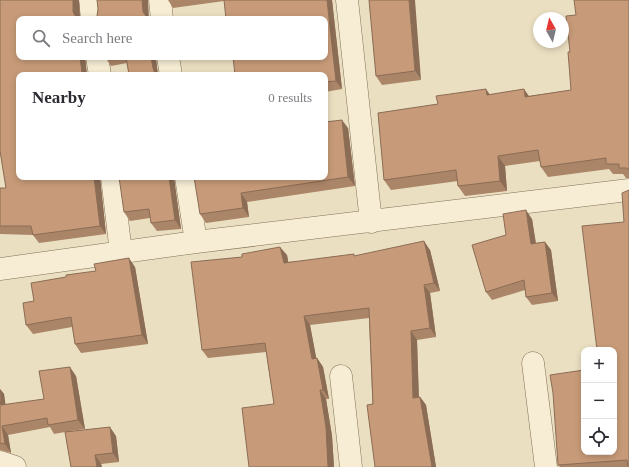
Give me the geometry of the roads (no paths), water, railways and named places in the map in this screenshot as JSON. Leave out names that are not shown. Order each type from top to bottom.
[{"type":"street","points":[[90,0],[92,16]]},
{"type":"street","points":[[160,0],[162,16]]},
{"type":"street","points":[[347,0],[371,222]]},
{"type":"street","points":[[98,60],[100,72]]},
{"type":"street","points":[[168,60],[170,72]]},
{"type":"street","points":[[112,180],[121,253]]},
{"type":"street","points":[[186,180],[196,242]]},
{"type":"street","points":[[0,269],[196,242],[629,190]]},
{"type":"street","points":[[533,363],[546,467]]},
{"type":"street","points":[[341,376],[351,467]]},
{"type":"street","points":[[0,462],[15,467]]}]
